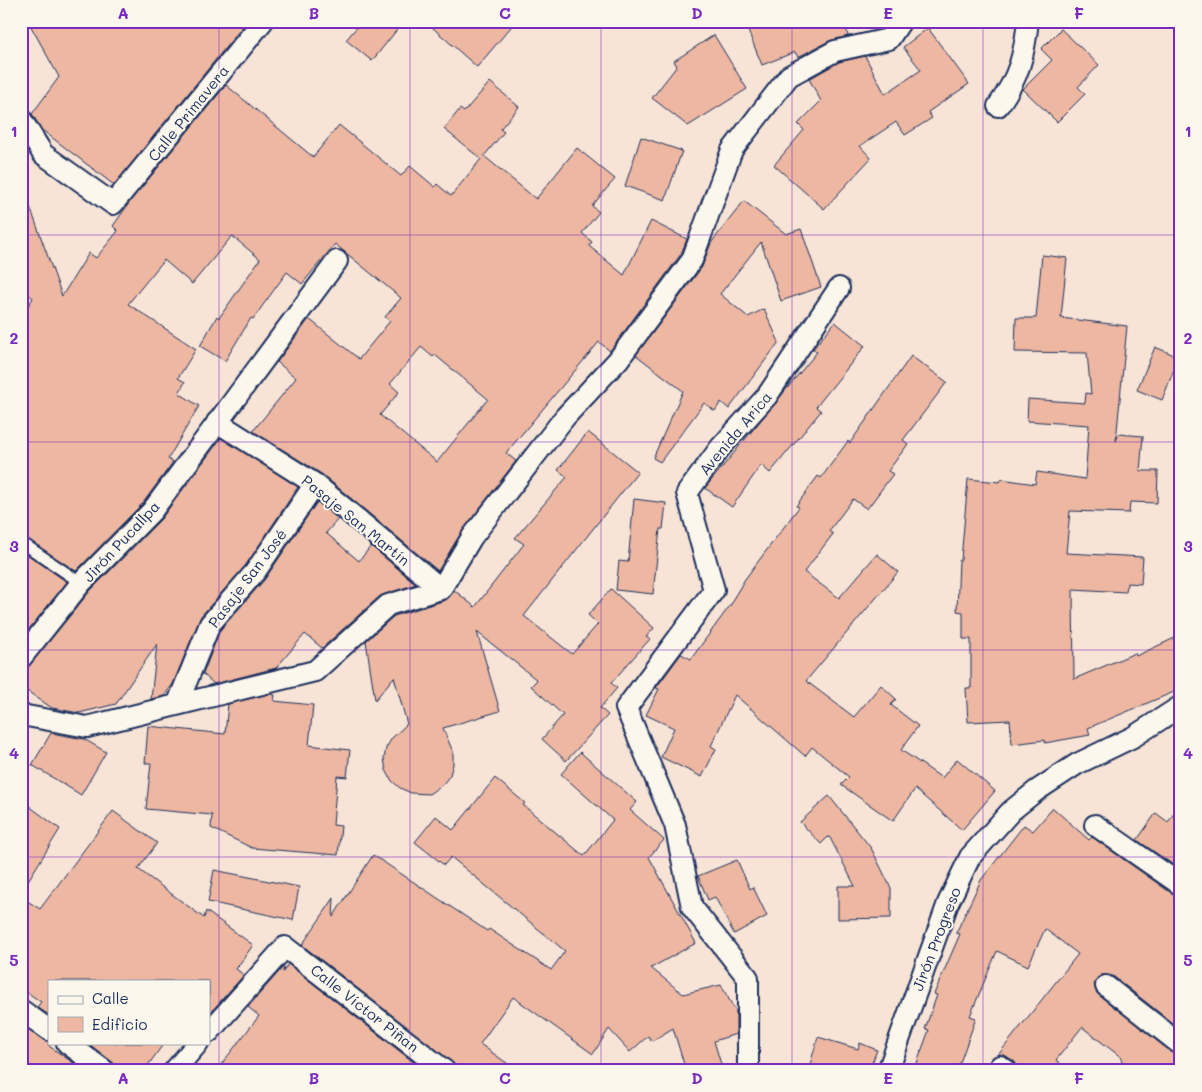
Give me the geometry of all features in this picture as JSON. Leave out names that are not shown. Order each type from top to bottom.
[{"type":"street","name":"Calle Primavera","points":[[21,119],[43,154],[113,204],[263,21]]},
{"type":"street","points":[[21,717],[28,716],[87,727],[315,671],[388,604],[441,589],[472,537],[565,417],[618,360],[692,260],[732,150],[789,76],[835,51],[889,39],[901,21]]},
{"type":"street","points":[[998,106],[1021,65],[1028,21]]},
{"type":"street","name":"Jirón Pucallpa","points":[[21,658],[81,583],[152,511],[337,261]]},
{"type":"street","name":"Avenida Arica","points":[[748,1071],[748,978],[692,907],[674,826],[626,708],[714,590],[687,492],[720,448],[767,396],[839,288]]},
{"type":"street","name":"Pasaje San Martín","points":[[217,422],[315,484],[441,589]]},
{"type":"street","name":"Pasaje San José","points":[[177,706],[210,624],[255,572],[315,484]]},
{"type":"street","name":"Jirón Progreso","points":[[888,1071],[948,903],[970,857],[1011,812],[1036,791],[1077,764],[1133,738],[1181,706]]},
{"type":"street","points":[[1095,826],[1181,885]]},
{"type":"street","name":"Calle Víctor Piñan","points":[[210,1031],[285,947],[445,1071]]},
{"type":"street","points":[[1106,986],[1181,1045]]},
{"type":"street","points":[[21,1010],[48,1029]]},
{"type":"street","points":[[68,1044],[105,1071]]},
{"type":"street","points":[[174,1071],[197,1044]]},
{"type":"lane","points":[[21,542],[81,583]]},
{"type":"building","points":[[28,21],[247,21],[114,185],[42,130],[32,114],[59,77]]},
{"type":"building","points":[[362,21],[404,21],[372,61],[346,40]]},
{"type":"building","points":[[425,21],[516,21],[477,67]]},
{"type":"building","points":[[744,21],[845,21],[848,36],[829,41],[798,57],[795,52],[762,65]]},
{"type":"building","points":[[928,28],[969,84],[928,112],[932,118],[905,135],[896,122],[860,146],[871,158],[824,209],[774,165],[804,130],[798,124],[821,101],[809,79],[839,62],[865,56],[885,94],[921,70],[903,47]]},
{"type":"building","points":[[1061,29],[1099,65],[1078,87],[1085,94],[1057,122],[1023,89],[1052,60],[1041,49]]},
{"type":"building","points":[[714,35],[747,89],[688,126],[652,98],[677,66],[674,61]]},
{"type":"building","points":[[490,82],[519,107],[500,129],[504,132],[484,156],[536,199],[577,148],[615,179],[592,206],[599,212],[582,233],[592,242],[589,246],[624,275],[651,221],[687,239],[681,254],[610,351],[599,342],[506,453],[516,461],[463,530],[438,571],[323,475],[253,431],[296,378],[277,362],[309,319],[359,359],[390,321],[385,317],[401,298],[335,244],[302,284],[287,272],[253,319],[251,318],[225,361],[200,346],[217,316],[219,318],[260,259],[232,236],[192,284],[164,260],[128,304],[196,349],[178,378],[185,382],[179,393],[199,406],[168,459],[173,462],[143,503],[76,571],[21,535],[21,317],[33,298],[21,288],[21,190],[24,190],[62,296],[89,253],[96,258],[118,231],[113,226],[132,199],[226,85],[313,157],[339,125],[401,176],[410,166],[435,187],[437,184],[451,196],[481,159],[444,129],[460,109],[464,112]],"holes":[[[421,347],[433,357],[435,355],[488,399],[437,462],[380,415],[399,392],[390,384]]]},
{"type":"building","points":[[641,137],[682,151],[665,200],[625,186]]},
{"type":"building","points":[[744,201],[786,234],[801,229],[821,287],[781,301],[761,242],[720,294],[748,317],[764,309],[779,342],[729,409],[721,402],[715,411],[704,403],[660,462],[653,458],[683,391],[636,355],[702,267],[711,243]]},
{"type":"building","points":[[1042,255],[1067,258],[1061,318],[1127,326],[1116,441],[1119,434],[1143,436],[1140,471],[1158,471],[1157,503],[1130,502],[1129,513],[1070,511],[1066,553],[1143,557],[1141,584],[1127,583],[1126,592],[1073,589],[1074,679],[1135,653],[1136,656],[1181,635],[1181,689],[1088,728],[1090,735],[1045,743],[1045,740],[1012,744],[1010,720],[968,722],[966,688],[971,688],[971,639],[963,639],[963,612],[957,611],[959,560],[961,560],[968,479],[1000,482],[1001,479],[1035,484],[1037,472],[1085,479],[1089,425],[1027,421],[1028,399],[1085,403],[1086,393],[1091,394],[1087,353],[1015,352],[1016,318],[1036,318]]},
{"type":"building","points":[[835,322],[865,346],[816,407],[821,411],[770,473],[761,465],[732,507],[705,488],[817,352],[813,349]]},
{"type":"building","points":[[1155,347],[1179,357],[1162,400],[1137,390]]},
{"type":"building","points":[[911,356],[947,382],[903,440],[908,444],[888,471],[893,474],[867,509],[853,499],[829,531],[833,534],[804,572],[839,598],[877,554],[898,572],[806,681],[854,717],[881,685],[896,699],[891,705],[918,726],[901,750],[942,778],[957,759],[995,791],[962,830],[915,789],[893,821],[841,785],[849,777],[812,747],[805,756],[735,695],[711,746],[716,749],[702,777],[661,757],[674,728],[646,715],[659,689],[656,688],[681,654],[691,659],[734,600],[745,579],[799,507],[796,506],[818,476],[821,478],[848,441],[850,443]]},
{"type":"building","points":[[588,432],[638,472],[524,616],[572,654],[598,624],[588,615],[611,589],[654,628],[646,637],[650,639],[611,683],[617,688],[600,708],[608,715],[566,761],[542,739],[563,715],[531,686],[537,680],[477,632],[500,711],[443,728],[453,752],[453,764],[450,775],[443,784],[429,794],[411,793],[400,788],[392,781],[386,770],[384,759],[386,748],[392,738],[407,724],[394,677],[375,700],[366,641],[394,616],[446,600],[454,590],[475,607],[524,544],[515,538],[567,477],[558,470]]},
{"type":"building","points":[[221,438],[298,487],[246,565],[201,616],[173,684],[164,696],[151,699],[157,644],[116,704],[79,713],[52,708],[21,687],[21,670],[30,665],[90,591],[161,519]]},
{"type":"building","points":[[634,499],[666,503],[663,529],[660,529],[653,594],[616,590],[619,561],[628,562]]},
{"type":"building","points":[[317,502],[338,519],[326,533],[359,561],[371,546],[416,584],[380,596],[322,648],[305,634],[276,668],[214,684],[203,674],[220,630],[265,579]]},
{"type":"building","points":[[21,550],[67,582],[21,639]]},
{"type":"building","points":[[269,694],[275,695],[274,701],[313,705],[309,745],[350,750],[347,777],[337,776],[333,825],[341,826],[338,855],[252,848],[211,828],[212,815],[146,809],[151,763],[145,763],[148,726],[225,734],[228,704]]},
{"type":"building","points":[[51,733],[84,739],[106,752],[81,795],[32,765]]},
{"type":"building","points":[[580,752],[637,802],[630,810],[664,840],[649,857],[696,943],[651,968],[683,994],[721,985],[736,1012],[736,1034],[714,1041],[723,1071],[686,1071],[673,1028],[652,1041],[648,1036],[630,1052],[609,1029],[593,1054],[513,997],[480,1044],[518,1071],[457,1071],[452,1062],[302,945],[334,898],[333,917],[373,855],[487,931],[489,929],[551,970],[565,951],[451,857],[444,865],[415,842],[436,816],[453,830],[495,778],[525,803],[523,805],[584,856],[613,820],[561,774]]},
{"type":"building","points":[[829,796],[871,848],[891,888],[891,918],[838,919],[838,886],[855,886],[829,836],[821,844],[800,822]]},
{"type":"building","points":[[21,800],[60,829],[21,892]]},
{"type":"building","points":[[1181,803],[1181,870],[1137,840],[1156,813],[1168,822]]},
{"type":"building","points":[[1053,808],[1089,840],[1092,837],[1174,895],[1181,897],[1181,1030],[1113,976],[1101,975],[1094,985],[1099,995],[1174,1054],[1181,1057],[1181,1071],[1133,1071],[1121,1060],[1122,1058],[1082,1027],[1056,1060],[1069,1071],[1019,1071],[1014,1061],[1006,1056],[998,1055],[1078,954],[1045,929],[1028,966],[997,951],[970,1016],[976,1018],[957,1071],[914,1071],[929,1030],[925,1029],[937,995],[934,994],[960,934],[956,933],[981,880],[1024,825],[1033,831]]},
{"type":"building","points":[[113,811],[157,843],[138,869],[204,918],[206,911],[253,945],[236,969],[244,975],[210,1013],[210,980],[48,980],[48,1014],[37,1007],[41,1002],[21,988],[21,897],[40,909]]},
{"type":"building","points":[[737,860],[750,889],[753,887],[767,916],[734,934],[715,897],[708,900],[698,876]]},
{"type":"building","points":[[214,870],[299,887],[293,920],[208,902]]},
{"type":"building","points":[[288,964],[425,1071],[216,1071],[259,1016],[248,1007],[284,966],[283,972]]},
{"type":"building","points":[[23,1026],[48,1041],[49,1046],[85,1071],[21,1071]]},
{"type":"building","points":[[818,1037],[858,1049],[860,1043],[877,1050],[869,1071],[808,1071]]},
{"type":"building","points":[[89,1044],[163,1044],[144,1071],[117,1071],[112,1062]]}]
